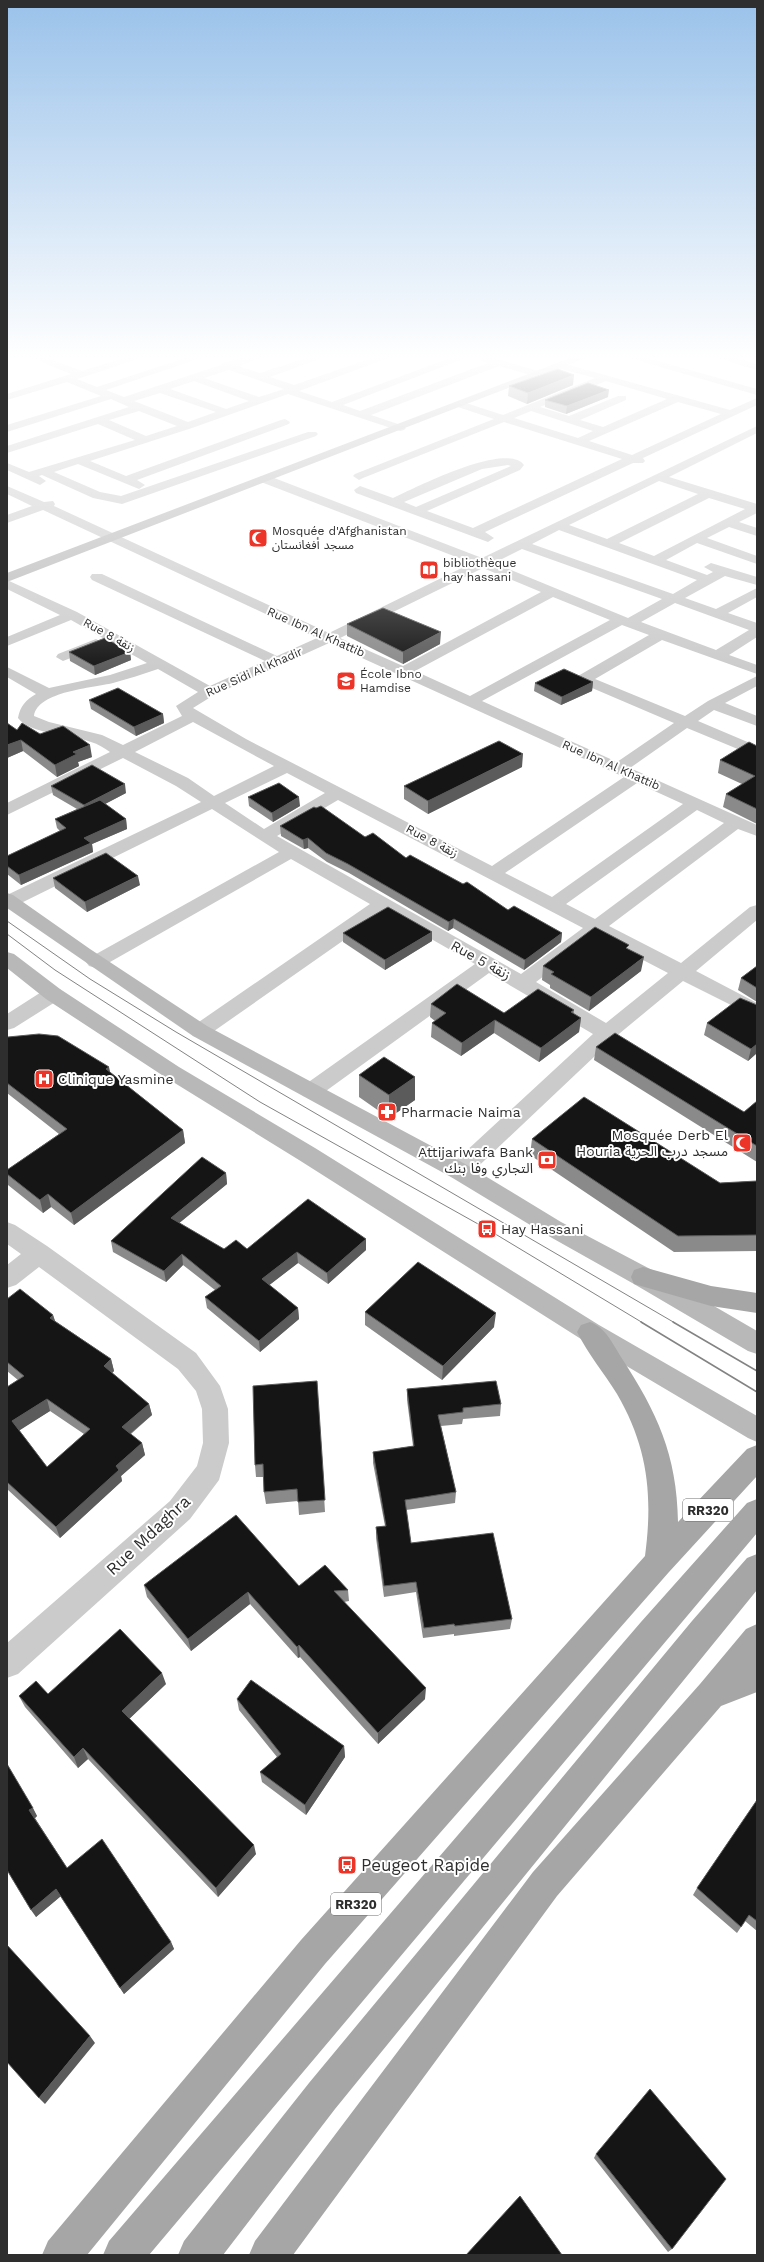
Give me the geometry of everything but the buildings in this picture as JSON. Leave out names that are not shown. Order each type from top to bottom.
[{"type":"main road","points":[[7,578],[309,463]]},
{"type":"main road","points":[[8,900],[96,962],[200,1031],[459,1171],[553,1228],[643,1276],[757,1344]]},
{"type":"main road","points":[[7,958],[53,994],[172,1072],[307,1154],[590,1332],[757,1430]]},
{"type":"main road","points":[[643,1276],[711,1296],[757,1303]]},
{"type":"main road","points":[[590,1332],[637,1404],[657,1454],[662,1472],[666,1508],[665,1532],[659,1562]]},
{"type":"main road","name":"RR320","points":[[62,2255],[313,1952],[659,1562],[757,1457]]},
{"type":"main road","name":"RR320","points":[[123,2255],[652,1632],[757,1512]]},
{"type":"main road","points":[[198,2255],[332,2084],[703,1631],[757,1568]]},
{"type":"main road","points":[[269,2255],[545,1884],[711,1695],[757,1639]]},
{"type":"main road","points":[[711,1695],[757,1677]]},
{"type":"street","points":[[28,476],[70,463]]},
{"type":"street","points":[[84,463],[151,490]]},
{"type":"street","points":[[125,480],[174,463]]},
{"type":"street","points":[[42,471],[84,490],[114,500],[131,498],[228,463]]},
{"type":"street","points":[[359,476],[393,463]]},
{"type":"street","points":[[394,502],[487,463]]},
{"type":"street","points":[[417,511],[516,468],[518,465],[514,463]]},
{"type":"street","points":[[473,533],[624,463]]},
{"type":"street","points":[[640,463],[709,494],[757,508]]},
{"type":"street","name":"Rue Sidi Al Khadir","points":[[7,810],[124,752],[189,711],[209,692],[329,638],[558,526],[656,470],[670,471],[688,463]]},
{"type":"street","points":[[7,466],[66,496]]},
{"type":"street","points":[[265,479],[483,563],[625,621],[757,670]]},
{"type":"street","points":[[7,527],[47,509],[66,496],[84,490]]},
{"type":"street","points":[[360,490],[473,533],[600,573],[757,628]]},
{"type":"street","name":"Rue Ibn Al Khattib","points":[[8,492],[113,537],[329,638],[757,831]]},
{"type":"street","points":[[607,544],[709,494]]},
{"type":"street","points":[[653,561],[757,508]]},
{"type":"street","points":[[7,519],[47,509]]},
{"type":"street","points":[[728,523],[757,532]]},
{"type":"street","points":[[558,526],[633,554],[707,579]]},
{"type":"street","points":[[697,539],[757,560]]},
{"type":"street","points":[[669,553],[757,581]]},
{"type":"street","points":[[600,573],[633,554]]},
{"type":"street","points":[[564,671],[625,621],[673,599],[724,571]]},
{"type":"street","points":[[97,577],[276,661]]},
{"type":"street","name":"Rue 8 زنقة","points":[[7,584],[72,615],[209,692]]},
{"type":"street","points":[[405,672],[551,592]]},
{"type":"street","points":[[718,614],[757,592]]},
{"type":"street","points":[[381,613],[396,619]]},
{"type":"street","points":[[7,642],[72,615]]},
{"type":"street","points":[[718,655],[757,631]]},
{"type":"street","points":[[470,702],[564,671],[662,634]]},
{"type":"street","points":[[437,636],[457,644]]},
{"type":"street","points":[[63,657],[112,637]]},
{"type":"street","points":[[7,671],[48,694],[75,684],[107,680],[160,664]]},
{"type":"street","points":[[564,671],[757,752]]},
{"type":"street","points":[[618,768],[685,722],[757,680]]},
{"type":"street","name":"Rue 5 زنقة","points":[[48,694],[32,703],[20,721],[96,738],[182,782],[291,852],[522,983],[594,927],[737,822]]},
{"type":"street","points":[[714,704],[757,721]]},
{"type":"street","name":"Rue 8 زنقة","points":[[189,711],[288,766],[757,1011]]},
{"type":"street","points":[[8,900],[214,803],[288,766]]},
{"type":"street","points":[[494,874],[636,776]]},
{"type":"street","points":[[264,836],[339,792]]},
{"type":"street","points":[[552,905],[696,803]]},
{"type":"street","points":[[96,962],[291,852]]},
{"type":"street","points":[[200,1031],[383,904]]},
{"type":"street","points":[[459,1171],[607,1033],[755,916]]},
{"type":"street","points":[[311,1091],[488,964]]},
{"type":"street","points":[[522,983],[607,1033]]},
{"type":"street","points":[[7,1023],[53,994]]},
{"type":"street","name":"Rue Mdaghra","points":[[7,1231],[187,1361],[207,1386],[214,1409],[216,1443],[209,1471],[180,1510],[7,1663]]},
{"type":"street","points":[[7,1278],[39,1253]]},
{"type":"tram line","points":[[7,921],[90,979],[176,1032],[675,1323]]},
{"type":"tram line","points":[[7,934],[55,970],[260,1102],[487,1229],[643,1323]]},
{"type":"tram line","points":[[641,1322],[757,1392]]},
{"type":"tram line","points":[[673,1322],[757,1371]]},
{"type":"place","name":"Mosquée d'Afghanistan مسجد أفغانستان","points":[[258,538]]},
{"type":"place","name":"bibliothèque hay hassani","points":[[429,570]]},
{"type":"place","name":"École Ibno Hamdise","points":[[346,681]]},
{"type":"place","name":"Clinique Yasmine","points":[[44,1079]]},
{"type":"place","name":"Pharmacie Naima","points":[[387,1112]]},
{"type":"place","name":"Mosquée Derb El Houria مسجد درب الحرية","points":[[742,1143]]},
{"type":"place","name":"Attijariwafa Bank التجاري وفا بنك","points":[[547,1160]]},
{"type":"place","name":"Hay Hassani","points":[[487,1229]]},
{"type":"place","name":"Peugeot Rapide","points":[[347,1865]]}]
